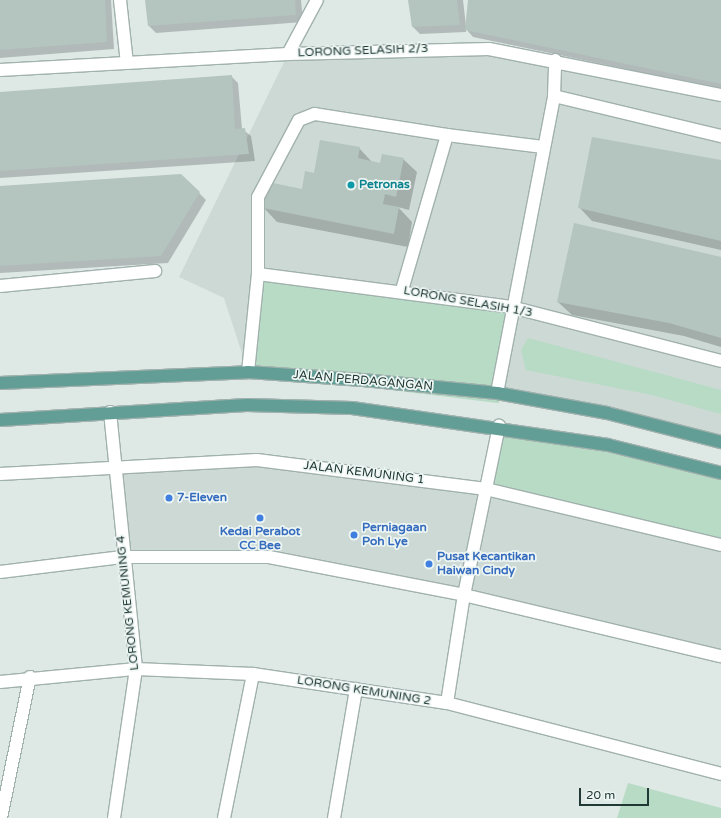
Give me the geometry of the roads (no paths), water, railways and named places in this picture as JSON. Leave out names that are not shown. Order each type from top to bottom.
[{"type":"main road","name":"JALAN PERDAGANGAN","points":[[0,383],[248,372],[497,393],[607,413],[721,442]]},
{"type":"main road","points":[[0,420],[110,412],[247,405],[352,408],[499,426],[608,445],[721,473]]},
{"type":"street","points":[[120,0],[127,63]]},
{"type":"street","points":[[288,54],[318,0]]},
{"type":"street","name":"LORONG SELASIH 2/3","points":[[0,70],[288,54],[489,49],[555,60],[721,95]]},
{"type":"street","points":[[497,393],[511,307],[554,96],[555,60]]},
{"type":"street","points":[[554,96],[721,136]]},
{"type":"street","points":[[248,372],[258,274],[258,197],[299,120],[315,114],[446,135],[543,147]]},
{"type":"street","points":[[402,290],[446,135]]},
{"type":"street","points":[[0,286],[155,272]]},
{"type":"street","name":"LORONG SELASIH 1/3","points":[[258,274],[402,290],[511,307],[721,361]]},
{"type":"street","name":"LORONG KEMUNING 4","points":[[110,412],[116,465],[122,556],[136,669],[114,818]]},
{"type":"street","points":[[447,703],[464,595],[499,426]]},
{"type":"street","name":"JALAN KEMUNING 1","points":[[0,474],[116,465],[257,460],[486,489],[721,545]]},
{"type":"street","points":[[0,572],[122,556],[269,557],[464,595],[721,656]]},
{"type":"street","name":"LORONG KEMUNING 2","points":[[0,682],[30,677],[136,669],[253,674],[447,703],[721,774]]},
{"type":"street","points":[[224,818],[253,674]]},
{"type":"street","points":[[1,818],[30,677]]},
{"type":"street","points":[[334,818],[356,689]]},
{"type":"place","name":"Petronas","points":[[351,185]]},
{"type":"place","name":"7-Eleven","points":[[169,498]]},
{"type":"place","name":"Kedai Perabot CC Bee","points":[[260,518]]},
{"type":"place","name":"Perniagaan Poh Lye","points":[[354,535]]},
{"type":"place","name":"Pusat Kecantikan Haiwan Cindy","points":[[429,564]]}]
